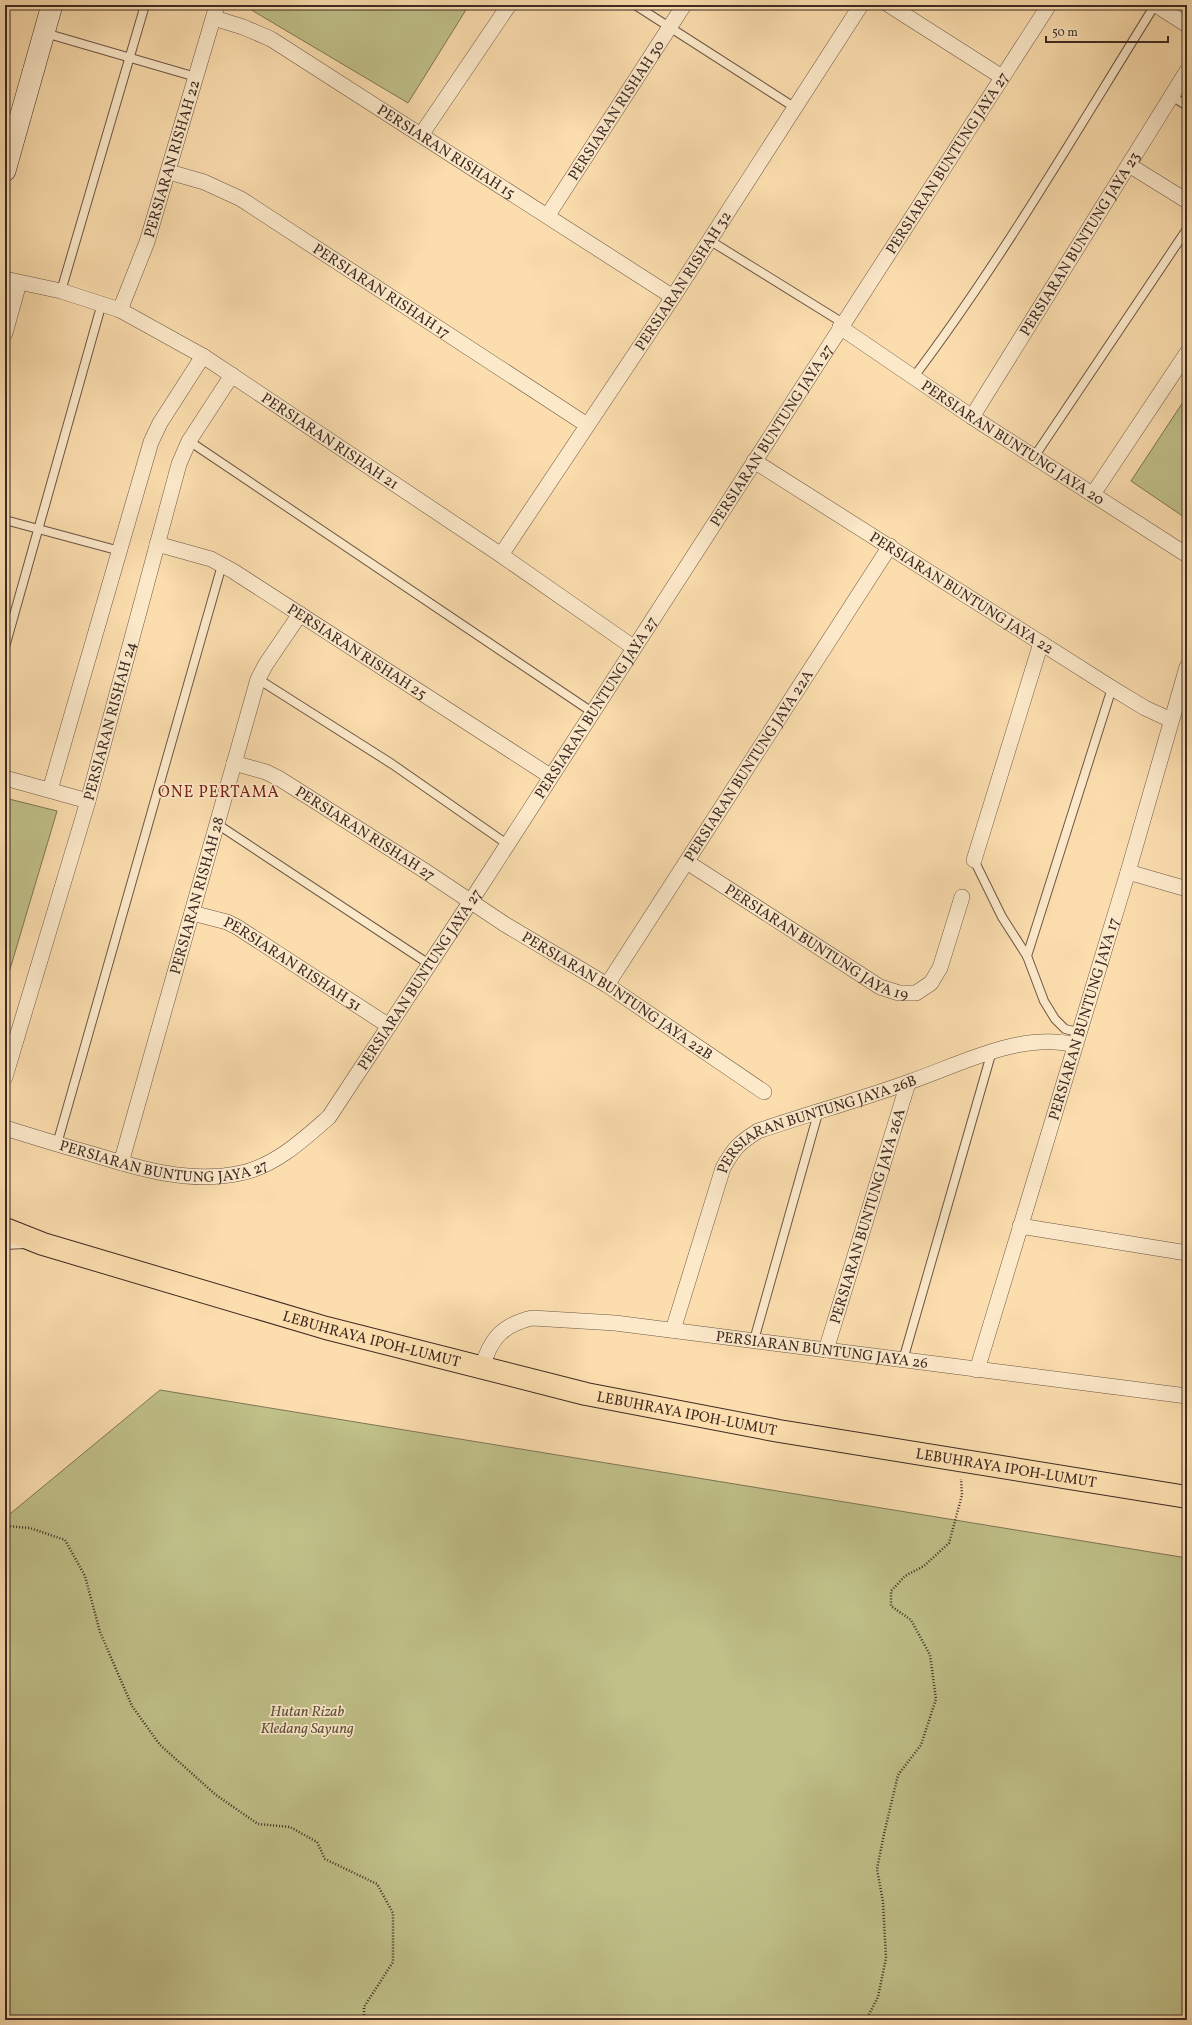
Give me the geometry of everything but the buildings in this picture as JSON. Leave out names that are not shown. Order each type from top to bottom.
[{"type":"highway","name":"LEBUHRAYA IPOH-LUMUT","points":[[5,1216],[195,1289]]},
{"type":"highway","name":"LEBUHRAYA IPOH-LUMUT","points":[[5,1229],[43,1244],[326,1328],[586,1394],[647,1407],[779,1431],[1187,1497]]},
{"type":"street","points":[[5,171],[52,5]]},
{"type":"street","points":[[421,135],[509,5]]},
{"type":"street","name":"PERSIARAN RISHAH 30","points":[[548,215],[684,5]]},
{"type":"street","name":"PERSIARAN RISHAH 32","points":[[501,555],[673,297],[861,5]]},
{"type":"street","points":[[889,5],[1002,77]]},
{"type":"street","name":"PERSIARAN BUNTUNG JAYA 27","points":[[5,1128],[156,1172],[184,1176],[214,1176],[241,1173],[268,1163],[300,1142],[329,1117],[471,901],[550,776],[1049,5]]},
{"type":"street","points":[[1156,5],[1187,25]]},
{"type":"street","name":"PERSIARAN RISHAH 15","points":[[215,11],[243,27],[271,39],[548,215],[673,297]]},
{"type":"street","name":"PERSIARAN RISHAH 22","points":[[120,310],[147,242],[169,172],[215,11]]},
{"type":"street","name":"PERSIARAN BUNTUNG JAYA 23","points":[[972,417],[1187,71]]},
{"type":"street","points":[[1129,165],[1187,201]]},
{"type":"street","name":"PERSIARAN RISHAH 17","points":[[169,172],[204,182],[241,199],[587,425]]},
{"type":"street","points":[[5,333],[12,281]]},
{"type":"street","name":"PERSIARAN RISHAH 21","points":[[12,281],[61,291],[120,310],[203,356],[501,555],[633,648]]},
{"type":"street","name":"PERSIARAN BUNTUNG JAYA 20","points":[[841,325],[913,378],[1187,555]]},
{"type":"street","points":[[1093,494],[1187,353]]},
{"type":"street","points":[[50,790],[151,442],[160,423],[203,356]]},
{"type":"street","name":"PERSIARAN RISHAH 24","points":[[5,1077],[88,801],[179,464],[189,441],[232,375]]},
{"type":"street","name":"PERSIARAN BUNTUNG JAYA 22","points":[[754,461],[1112,688],[1145,708],[1171,720]]},
{"type":"street","name":"PERSIARAN RISHAH 25","points":[[157,544],[211,559],[222,565],[300,614],[417,692],[550,776]]},
{"type":"street","name":"PERSIARAN BUNTUNG JAYA 22A","points":[[607,985],[890,546]]},
{"type":"street","name":"PERSIARAN RISHAH 28","points":[[121,1163],[258,679],[266,664],[300,614]]},
{"type":"street","points":[[974,860],[1040,643]]},
{"type":"street","name":"PERSIARAN BUNTUNG JAYA 17","points":[[977,1370],[1128,872],[1187,667]]},
{"type":"street","name":"PERSIARAN RISHAH 27","points":[[234,763],[266,772],[280,779],[471,901]]},
{"type":"street","points":[[5,778],[88,801]]},
{"type":"street","name":"PERSIARAN BUNTUNG JAYA 19","points":[[687,862],[880,987],[899,994],[916,993],[931,983],[940,968],[962,897]]},
{"type":"street","points":[[1128,872],[1187,889]]},
{"type":"street","name":"PERSIARAN BUNTUNG JAYA 22B","points":[[471,901],[506,925],[607,985],[764,1092]]},
{"type":"street","name":"PERSIARAN RISHAH 31","points":[[192,913],[221,920],[237,927],[389,1026]]},
{"type":"street","name":"PERSIARAN BUNTUNG JAYA 26B","points":[[674,1330],[723,1168],[732,1152],[741,1141],[758,1131],[819,1110],[908,1083],[992,1051],[1077,1039]]},
{"type":"street","name":"PERSIARAN BUNTUNG JAYA 26A","points":[[826,1350],[908,1083]]},
{"type":"street","points":[[1020,1226],[1187,1252]]},
{"type":"street","name":"PERSIARAN BUNTUNG JAYA 26","points":[[482,1368],[491,1342],[498,1335],[520,1321],[532,1318],[615,1323],[674,1330],[1187,1396]]},
{"type":"lane","points":[[61,291],[145,5]]},
{"type":"lane","points":[[635,5],[794,107]]},
{"type":"lane","points":[[913,378],[950,329],[996,260],[1156,5]]},
{"type":"lane","points":[[44,32],[196,77]]},
{"type":"lane","points":[[1172,96],[1187,106]]},
{"type":"lane","points":[[1034,457],[1187,229]]},
{"type":"lane","name":"PERSIARAN BUNTUNG JAYA 20","points":[[709,240],[841,325]]},
{"type":"lane","points":[[5,647],[102,303]]},
{"type":"lane","points":[[189,441],[592,712]]},
{"type":"lane","points":[[5,520],[120,550]]},
{"type":"lane","points":[[57,1144],[222,565]]},
{"type":"lane","points":[[258,679],[392,764],[507,844]]},
{"type":"lane","points":[[1027,956],[1112,688]]},
{"type":"lane","points":[[217,824],[429,964]]},
{"type":"lane","points":[[974,860],[1002,917],[1027,956],[1044,1001],[1055,1020],[1077,1039]]},
{"type":"lane","points":[[903,1360],[992,1051]]},
{"type":"lane","points":[[754,1340],[819,1110]]},
{"type":"lane","points":[[5,1245],[43,1244]]},
{"type":"path","points":[[866,2020],[878,1997],[886,1958],[883,1902],[877,1869],[884,1834],[898,1775],[921,1745],[936,1699],[930,1655],[911,1620],[891,1606],[891,1591],[905,1576],[924,1566],[948,1543],[962,1495],[960,1461]]},
{"type":"path","points":[[5,1524],[7,1526],[30,1528],[65,1540],[85,1576],[100,1632],[132,1706],[160,1745],[216,1795],[258,1824],[290,1827],[317,1842],[325,1859],[377,1884],[393,1913],[393,1962],[364,2007],[364,2020]]},
{"type":"green space","points":[[243,5],[469,5],[408,103]]},
{"type":"green space","points":[[1187,396],[1187,519],[1131,481]]},
{"type":"green space","points":[[5,798],[57,811],[5,986]]},
{"type":"green space","name":"Hutan Rizab Kledang Sayung","points":[[160,1390],[1187,1558],[1187,2020],[5,2020],[5,1518]]},
{"type":"district","name":"ONE PERTAMA","points":[[219,791]]}]
